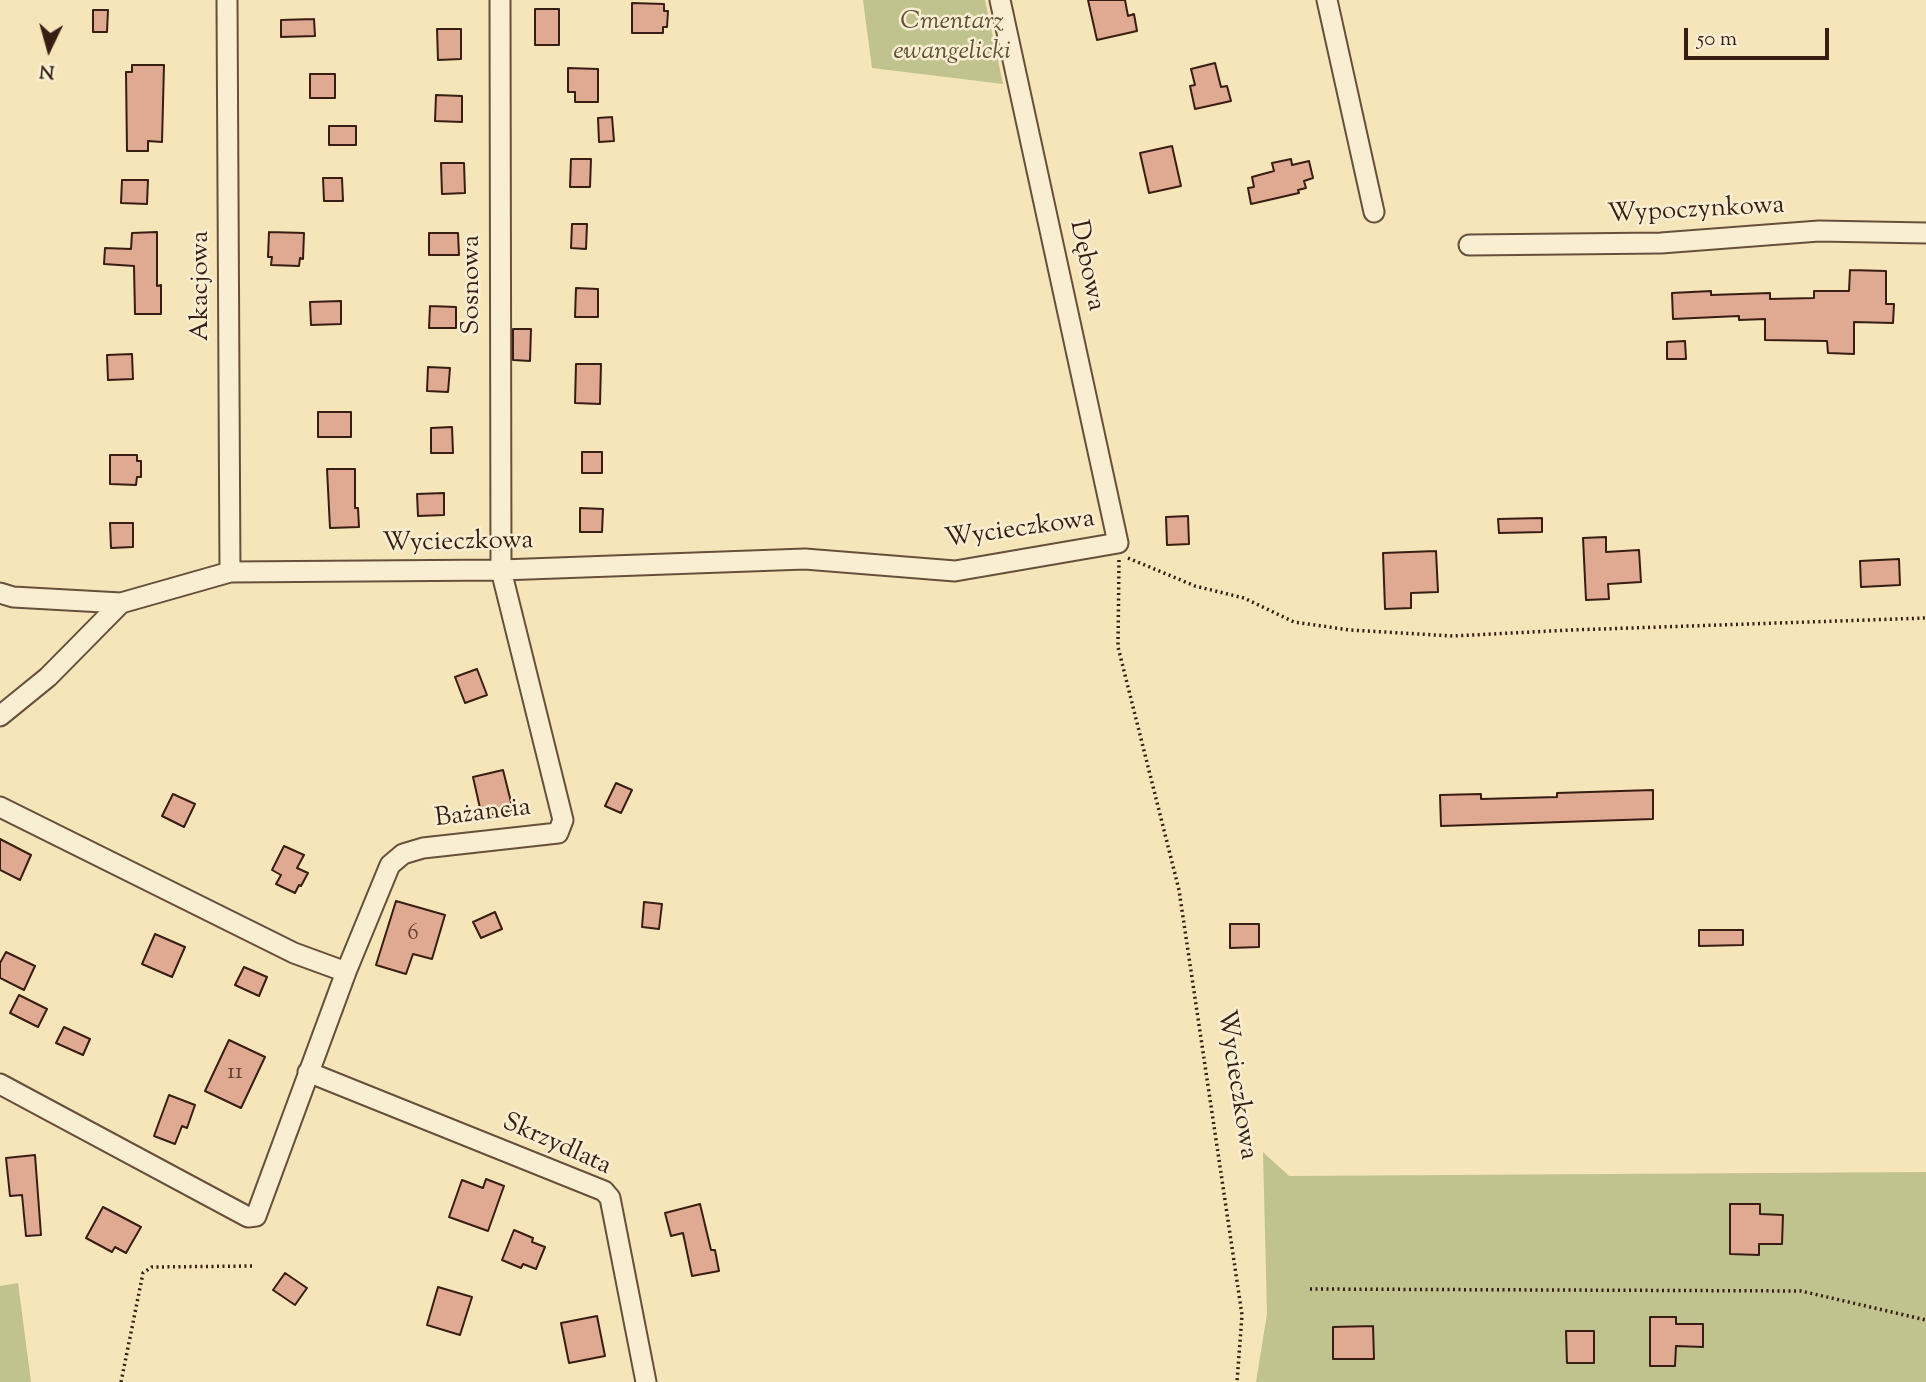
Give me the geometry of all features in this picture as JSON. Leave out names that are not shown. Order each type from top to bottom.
[{"type":"street","name":"Akacjowa","points":[[227,0],[230,572]]},
{"type":"street","name":"Sosnowa","points":[[500,0],[501,570]]},
{"type":"street","name":"Dębowa","points":[[1000,0],[1119,549]]},
{"type":"street","points":[[1327,0],[1374,212]]},
{"type":"street","name":"Wypoczynkowa","points":[[1469,245],[1661,243],[1819,231],[1926,233]]},
{"type":"street","name":"Wycieczkowa","points":[[0,593],[13,597],[121,603],[230,572],[501,570],[805,559],[954,571],[1119,549]]},
{"type":"street","name":"Bażancia","points":[[0,1084],[248,1217],[256,1216],[346,972],[390,865],[403,853],[423,848],[558,833],[563,820],[501,570]]},
{"type":"street","points":[[0,716],[48,677],[121,603]]},
{"type":"street","points":[[0,807],[294,953],[346,972]]},
{"type":"street","name":"Skrzydlata","points":[[309,1072],[604,1191],[610,1198],[646,1382]]},
{"type":"path","points":[[1119,549],[1195,586],[1244,598],[1294,622],[1350,631],[1453,636],[1926,618]]},
{"type":"path","name":"Wycieczkowa","points":[[1119,549],[1118,646],[1179,890],[1242,1315],[1237,1382]]},
{"type":"path","points":[[121,1382],[143,1273],[152,1267],[253,1266]]},
{"type":"path","points":[[1310,1289],[1801,1291],[1926,1320]]},
{"type":"green space","name":"Cmentarz ewangelicki","points":[[863,0],[985,0],[1003,84],[872,68]]},
{"type":"green space","points":[[1263,1152],[1289,1176],[1926,1172],[1926,1382],[1256,1382],[1267,1314]]},
{"type":"green space","points":[[18,1283],[31,1382],[0,1382],[0,1286]]},
{"type":"building","points":[[1088,0],[1125,0],[1128,16],[1134,14],[1137,31],[1097,40]]},
{"type":"building","points":[[632,3],[664,4],[664,11],[668,11],[667,27],[663,27],[663,33],[632,33]]},
{"type":"building","points":[[535,9],[559,9],[559,45],[535,45]]},
{"type":"building","points":[[93,10],[108,10],[107,32],[93,32]]},
{"type":"building","points":[[314,19],[315,36],[281,37],[281,20]]},
{"type":"building","points":[[437,29],[461,29],[461,59],[438,60]]},
{"type":"building","points":[[1215,63],[1221,87],[1227,86],[1231,101],[1195,109],[1190,86],[1195,85],[1191,69]]},
{"type":"building","points":[[132,65],[164,65],[162,142],[148,141],[148,151],[127,151],[126,72],[132,72]]},
{"type":"building","points":[[568,68],[598,69],[598,102],[575,102],[575,92],[568,92]]},
{"type":"building","points":[[310,74],[335,74],[335,98],[310,98]]},
{"type":"building","points":[[436,95],[462,96],[462,122],[435,121]]},
{"type":"building","points":[[612,117],[614,141],[599,142],[598,118]]},
{"type":"building","points":[[329,126],[356,126],[356,145],[329,145]]},
{"type":"building","points":[[1172,146],[1181,186],[1149,193],[1140,153]]},
{"type":"building","points":[[571,159],[591,159],[590,187],[570,187]]},
{"type":"building","points":[[1291,159],[1292,165],[1309,161],[1313,178],[1304,181],[1306,188],[1298,190],[1299,193],[1251,204],[1248,188],[1254,187],[1252,177],[1274,171],[1272,163]]},
{"type":"building","points":[[441,163],[464,163],[465,193],[442,194]]},
{"type":"building","points":[[323,178],[342,178],[343,201],[324,201]]},
{"type":"building","points":[[122,180],[148,180],[147,204],[121,203]]},
{"type":"building","points":[[572,224],[587,224],[586,249],[571,248]]},
{"type":"building","points":[[157,232],[157,286],[161,285],[161,314],[135,314],[134,266],[104,264],[105,248],[131,249],[132,233]]},
{"type":"building","points":[[269,232],[304,233],[303,259],[300,258],[299,266],[271,265],[272,257],[268,257]]},
{"type":"building","points":[[429,233],[458,233],[459,255],[429,255]]},
{"type":"building","points":[[1850,270],[1886,271],[1886,304],[1894,304],[1893,323],[1854,322],[1854,354],[1828,353],[1827,341],[1765,340],[1765,319],[1739,320],[1739,316],[1673,319],[1672,293],[1770,293],[1770,299],[1814,298],[1814,291],[1849,291]]},
{"type":"building","points":[[576,288],[598,289],[598,317],[575,317]]},
{"type":"building","points":[[341,301],[341,324],[311,325],[310,302]]},
{"type":"building","points":[[430,306],[456,307],[456,328],[429,328]]},
{"type":"building","points":[[513,329],[531,329],[530,361],[513,360]]},
{"type":"building","points":[[1685,341],[1686,359],[1667,359],[1667,342]]},
{"type":"building","points":[[132,354],[133,379],[108,380],[107,355]]},
{"type":"building","points":[[576,364],[601,364],[600,404],[575,403]]},
{"type":"building","points":[[428,367],[450,368],[448,392],[427,391]]},
{"type":"building","points":[[318,412],[351,412],[351,437],[318,437]]},
{"type":"building","points":[[452,427],[453,453],[431,453],[431,428]]},
{"type":"building","points":[[582,452],[602,452],[602,473],[582,473]]},
{"type":"building","points":[[110,455],[137,455],[137,461],[141,461],[141,477],[137,477],[136,485],[110,484]]},
{"type":"building","points":[[327,469],[355,469],[355,508],[358,508],[359,527],[330,528]]},
{"type":"building","points":[[444,493],[444,515],[418,516],[417,494]]},
{"type":"building","points":[[580,508],[603,509],[602,532],[580,532]]},
{"type":"building","points":[[1188,516],[1189,544],[1167,545],[1166,517]]},
{"type":"building","points":[[1542,518],[1542,532],[1499,533],[1498,519]]},
{"type":"building","points":[[110,523],[133,523],[133,547],[111,548]]},
{"type":"building","points":[[1606,537],[1606,552],[1639,550],[1641,582],[1608,584],[1609,599],[1586,600],[1583,538]]},
{"type":"building","points":[[1436,551],[1438,592],[1411,593],[1411,608],[1385,609],[1383,553]]},
{"type":"building","points":[[1899,559],[1900,585],[1861,587],[1860,561]]},
{"type":"building","points":[[477,669],[487,695],[465,703],[455,677]]},
{"type":"building","points":[[503,770],[513,810],[482,817],[473,777]]},
{"type":"building","points":[[616,783],[632,790],[621,813],[605,806]]},
{"type":"building","points":[[1653,790],[1653,819],[1441,826],[1440,795],[1481,794],[1481,799]]},
{"type":"building","points":[[173,794],[195,804],[184,827],[162,816]]},
{"type":"building","points":[[0,839],[31,855],[20,880],[0,870]]},
{"type":"building","points":[[284,846],[304,855],[297,868],[308,873],[295,893],[276,884],[281,875],[272,870]]},
{"type":"building","points":[[396,901],[445,915],[432,959],[413,954],[406,974],[376,965]]},
{"type":"building","points":[[644,902],[662,904],[659,929],[642,927]]},
{"type":"building","points":[[495,912],[502,929],[481,938],[473,922]]},
{"type":"building","points":[[1230,924],[1259,924],[1259,947],[1230,948]]},
{"type":"building","points":[[1699,930],[1743,930],[1743,945],[1699,946]]},
{"type":"building","points":[[155,934],[185,947],[172,977],[142,964]]},
{"type":"building","points":[[6,952],[35,966],[24,990],[0,978],[0,963]]},
{"type":"building","points":[[244,967],[267,977],[259,996],[235,985]]},
{"type":"building","points":[[19,995],[47,1009],[38,1027],[10,1013]]},
{"type":"building","points":[[64,1027],[90,1039],[83,1055],[56,1043]]},
{"type":"building","points":[[229,1040],[265,1057],[241,1108],[205,1091]]},
{"type":"building","points":[[169,1095],[195,1105],[187,1128],[182,1126],[175,1144],[154,1136]]},
{"type":"building","points":[[35,1155],[41,1235],[26,1236],[22,1195],[10,1196],[6,1158]]},
{"type":"building","points":[[486,1179],[504,1186],[488,1231],[449,1217],[462,1180],[483,1188]]},
{"type":"building","points":[[700,1204],[719,1271],[692,1276],[683,1233],[671,1236],[665,1213]]},
{"type":"building","points":[[1730,1204],[1760,1204],[1760,1214],[1783,1215],[1782,1244],[1759,1244],[1759,1255],[1730,1254]]},
{"type":"building","points":[[103,1207],[141,1227],[126,1253],[115,1247],[112,1252],[86,1238]]},
{"type":"building","points":[[514,1230],[533,1238],[532,1242],[545,1247],[536,1269],[523,1264],[521,1268],[502,1260]]},
{"type":"building","points":[[285,1273],[307,1288],[295,1305],[273,1290]]},
{"type":"building","points":[[438,1287],[472,1297],[460,1335],[427,1325]]},
{"type":"building","points":[[597,1316],[605,1356],[569,1363],[561,1323]]},
{"type":"building","points":[[1650,1317],[1676,1317],[1676,1324],[1703,1324],[1703,1347],[1676,1346],[1675,1366],[1650,1366]]},
{"type":"building","points":[[1373,1326],[1374,1359],[1333,1359],[1333,1327]]},
{"type":"building","points":[[1566,1331],[1594,1331],[1594,1363],[1567,1363]]}]
